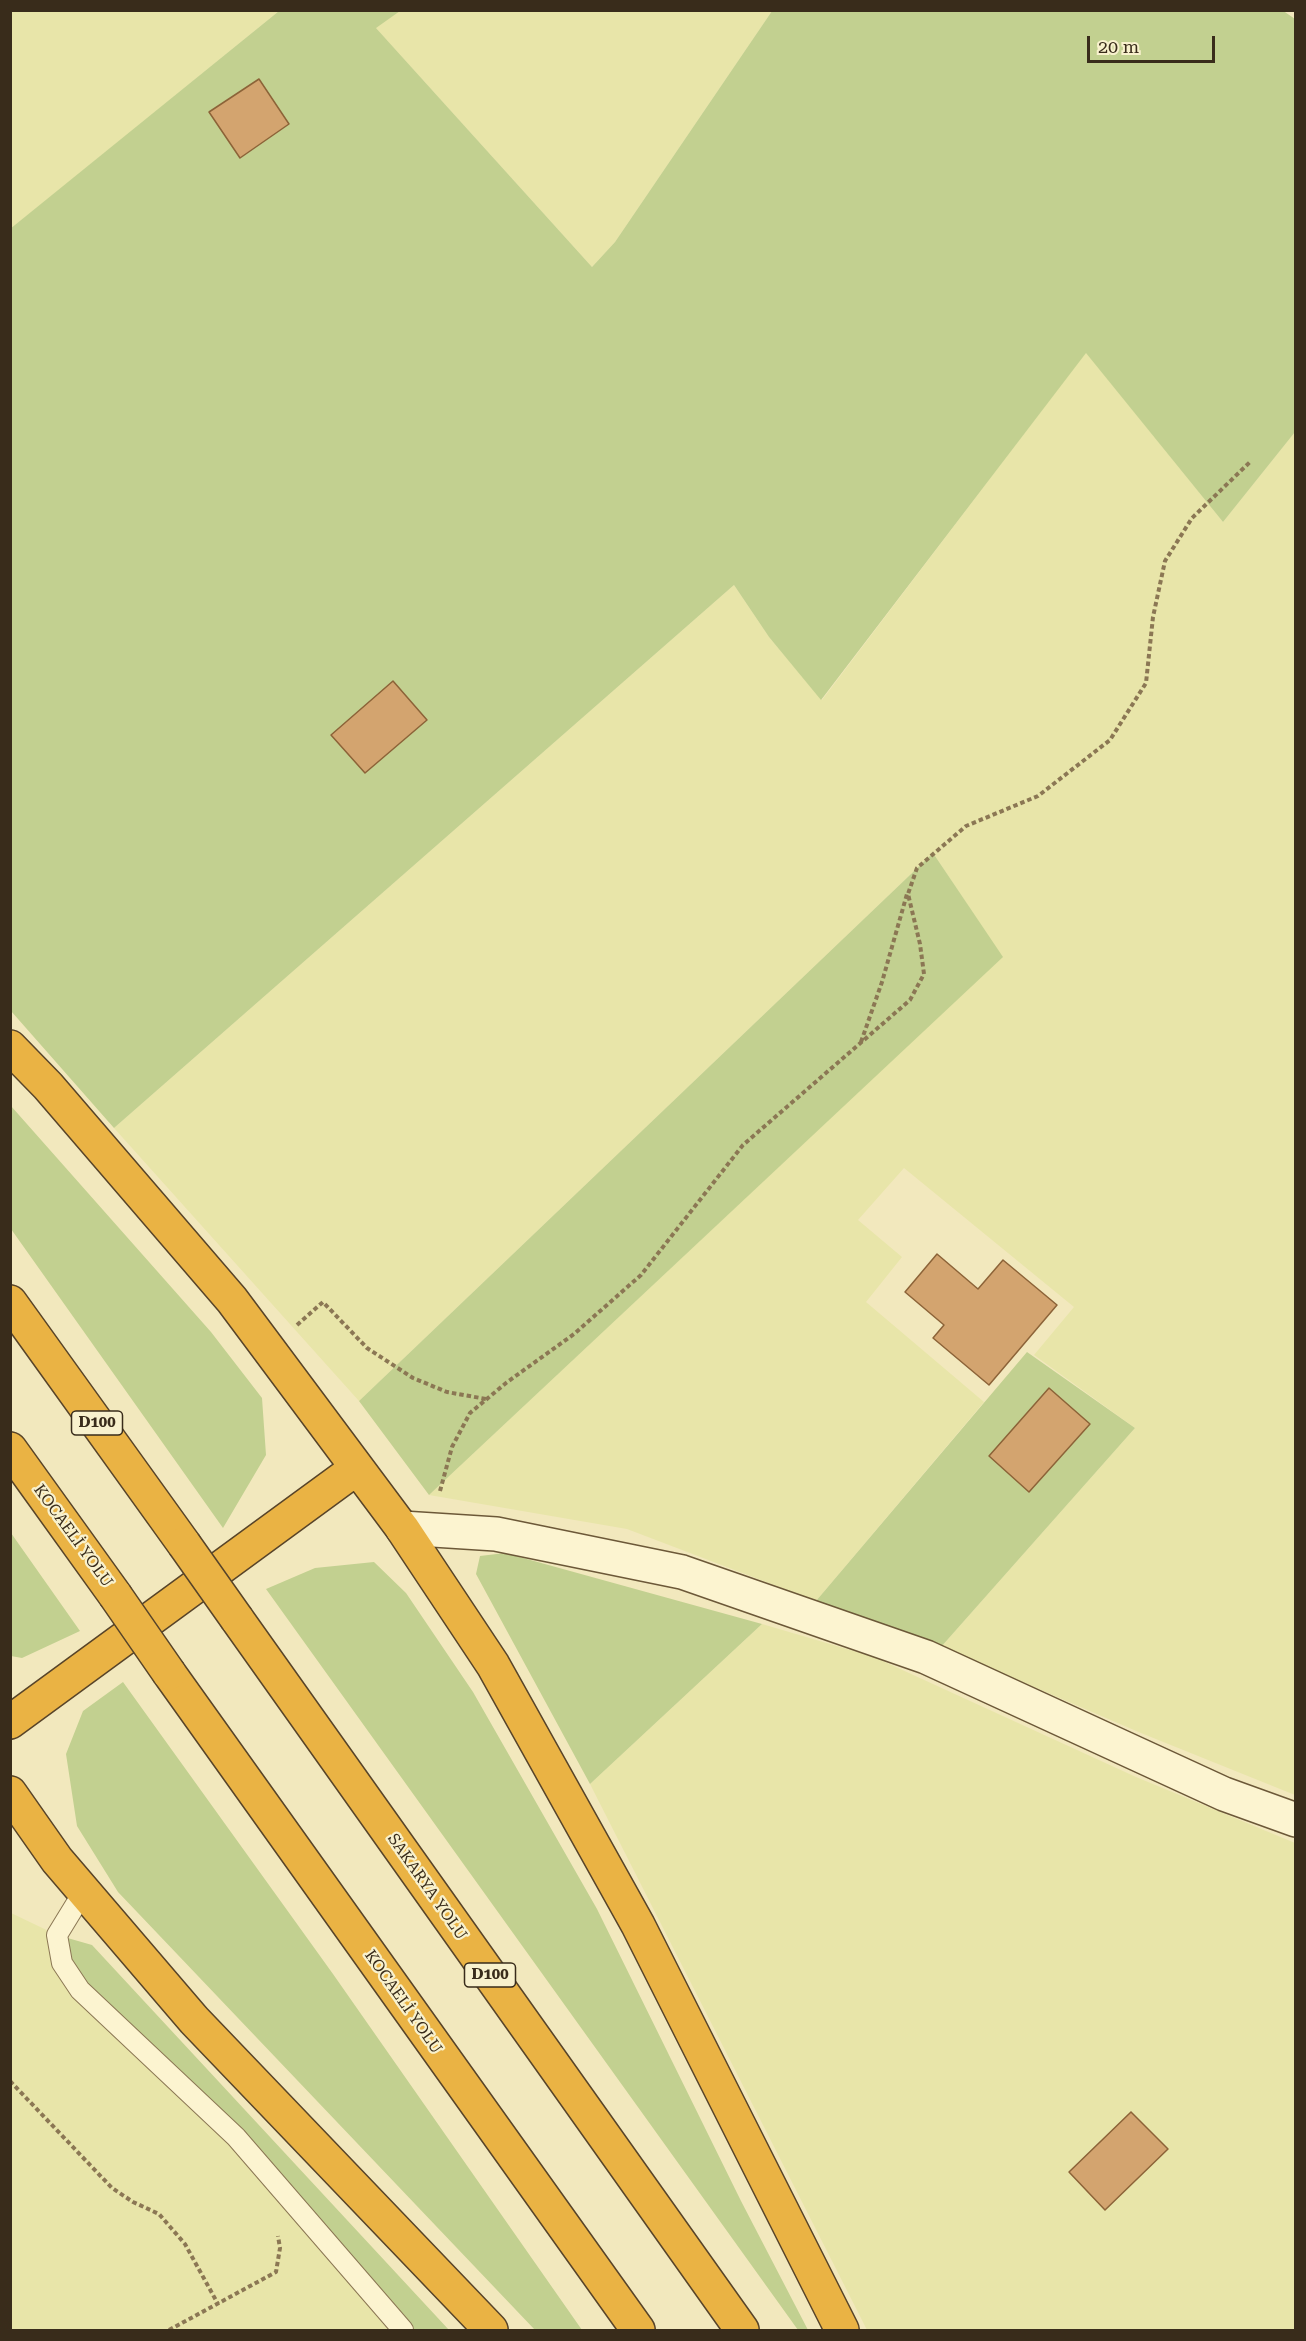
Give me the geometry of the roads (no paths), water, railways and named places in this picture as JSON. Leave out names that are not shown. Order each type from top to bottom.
[{"type":"highway","points":[[10,1047],[48,1086],[224,1291],[357,1468],[416,1528],[638,1925],[842,2331]]},
{"type":"highway","name":"SAKARYA YOLU","points":[[10,1302],[742,2331]]},
{"type":"highway","name":"KOCAELİ YOLU","points":[[10,1449],[638,2331]]},
{"type":"highway","points":[[10,1722],[357,1468]]},
{"type":"highway","points":[[10,1793],[57,1860],[194,2020],[491,2331]]},
{"type":"street","points":[[416,1528],[496,1534],[682,1572],[926,1657],[1224,1794],[1296,1821]]},
{"type":"lane","points":[[84,1891],[57,1935],[62,1963],[80,1990],[236,2137],[404,2331]]}]
